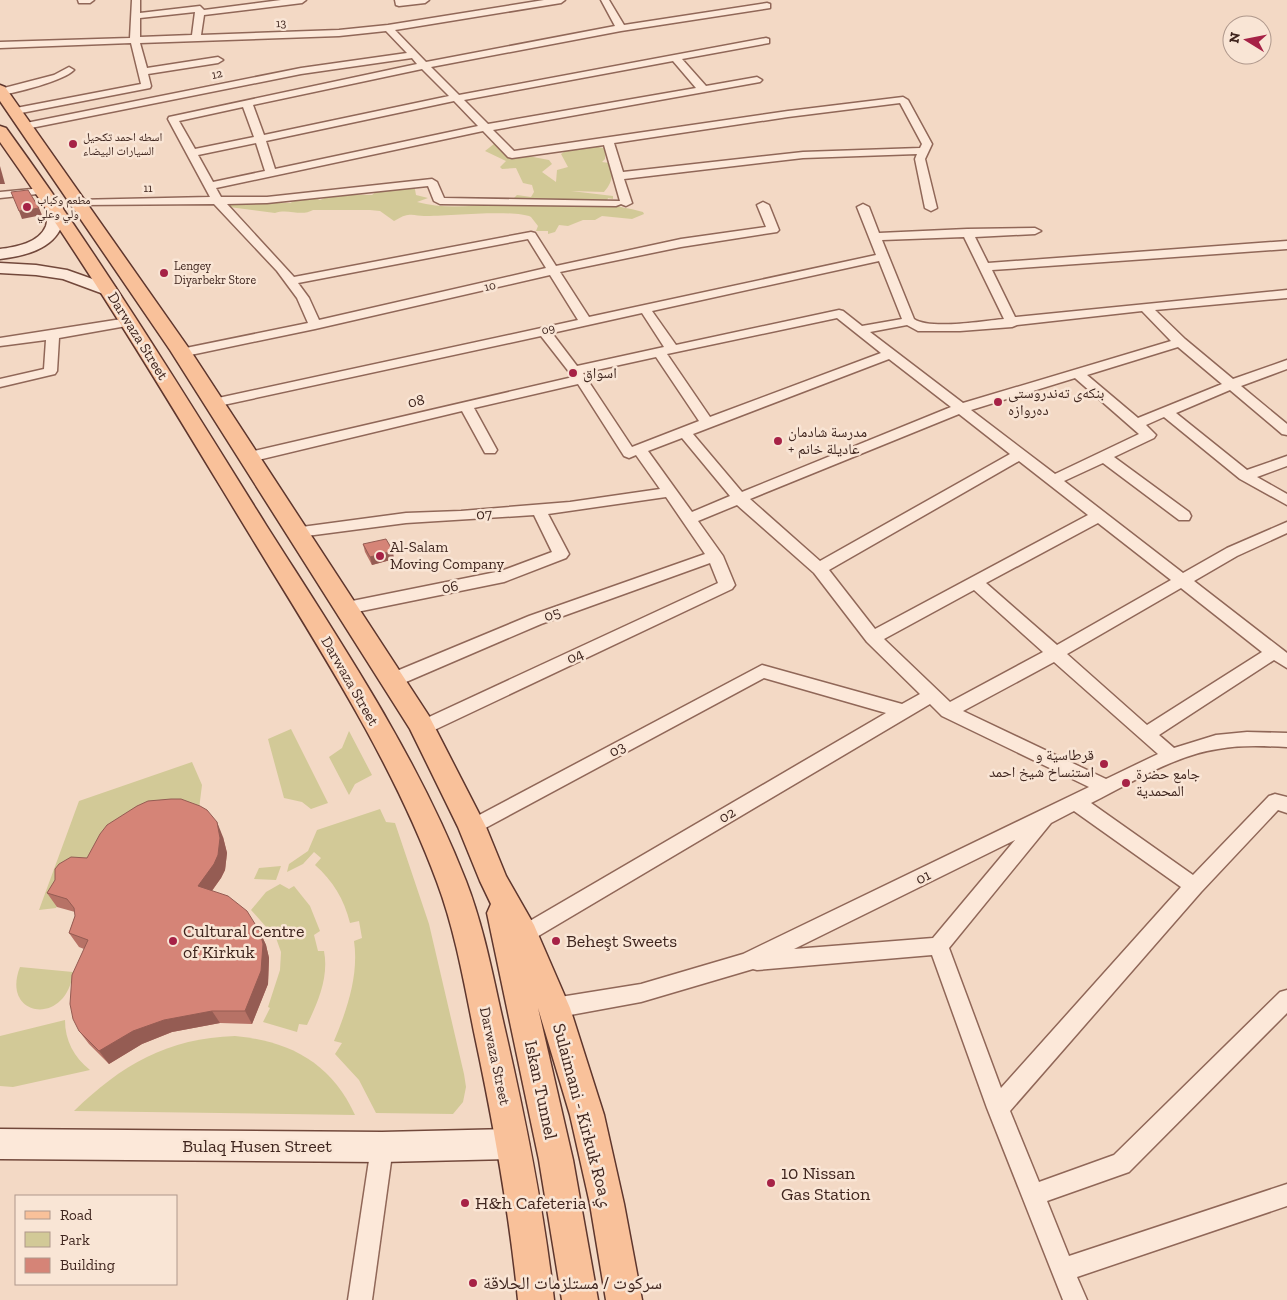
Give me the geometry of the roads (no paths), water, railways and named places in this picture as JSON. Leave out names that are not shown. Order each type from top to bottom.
[{"type":"main road","name":"Darwaza Street","points":[[1,91],[21,119],[59,201],[109,291],[345,671],[397,764],[436,844],[465,920],[514,1144],[536,1300]]},
{"type":"main road","name":"Darwaza Street","points":[[0,131],[181,353],[210,396],[299,532],[422,728],[483,854]]},
{"type":"main road","points":[[178,400],[210,396]]},
{"type":"main road","name":"Sulaimani - Kirkuk Roaي","points":[[483,854],[523,935],[554,1008],[587,1115],[608,1204],[624,1300]]},
{"type":"main road","name":"Iskan Tunnel","points":[[483,854],[556,1160],[580,1300]]},
{"type":"street","points":[[21,119],[146,86],[135,40],[136,0]]},
{"type":"street","points":[[199,13],[302,0]]},
{"type":"street","points":[[399,0],[399,3],[425,0]]},
{"type":"street","name":"13","points":[[0,45],[196,38],[219,62],[339,33],[388,28],[470,10],[560,0]]},
{"type":"street","points":[[605,0],[621,28]]},
{"type":"street","points":[[315,325],[303,298],[281,268],[217,200],[173,119],[425,65],[621,28],[767,6]]},
{"type":"street","points":[[136,16],[200,9],[196,38]]},
{"type":"street","points":[[388,28],[512,155],[788,114],[903,100],[927,144],[920,159],[931,208]]},
{"type":"street","points":[[192,153],[456,98],[766,41]]},
{"type":"street","name":"12","points":[[21,119],[219,62],[335,65],[414,55]]},
{"type":"street","points":[[676,58],[702,88]]},
{"type":"street","points":[[143,72],[219,62]]},
{"type":"street","points":[[1,91],[57,77],[69,70]]},
{"type":"street","points":[[210,186],[484,128],[702,88],[757,80]]},
{"type":"street","points":[[247,104],[260,138],[270,174]]},
{"type":"street","points":[[608,141],[618,176],[803,154],[924,151]]},
{"type":"street","name":"11","points":[[0,195],[59,201],[267,200],[432,182],[440,201],[621,203],[618,176]]},
{"type":"street","points":[[0,254],[36,244],[46,237],[54,229],[57,221],[59,201]]},
{"type":"street","name":"10","points":[[181,353],[681,243],[773,230],[763,205]]},
{"type":"street","points":[[862,207],[909,321],[918,327],[944,328],[1012,323],[1145,307],[1287,294]]},
{"type":"street","points":[[875,237],[967,232],[1035,231]]},
{"type":"street","points":[[967,232],[1012,323]]},
{"type":"street","points":[[291,281],[532,235],[584,321]]},
{"type":"street","points":[[983,267],[1287,245]]},
{"type":"street","name":"09","points":[[210,396],[543,330],[883,257]]},
{"type":"street","points":[[0,268],[36,270],[67,275],[109,291]]},
{"type":"street","points":[[1145,307],[1180,342],[1287,431]]},
{"type":"street","points":[[644,308],[665,351],[708,424]]},
{"type":"street","name":"08","points":[[250,457],[466,406],[665,351],[839,314],[859,330]]},
{"type":"street","points":[[859,330],[909,321]]},
{"type":"street","points":[[0,342],[128,322]]},
{"type":"street","points":[[543,330],[578,374],[629,453],[890,354]]},
{"type":"street","points":[[859,330],[958,409],[1020,454],[1280,657],[1147,734]]},
{"type":"street","points":[[0,383],[50,371],[52,335]]},
{"type":"street","points":[[688,518],[958,409],[1180,342]]},
{"type":"street","points":[[1136,424],[1230,385],[1287,364]]},
{"type":"street","points":[[1053,481],[1149,435],[1078,374]]},
{"type":"street","points":[[466,406],[490,450]]},
{"type":"street","points":[[1165,411],[1245,476],[1287,500]]},
{"type":"street","points":[[684,432],[739,498],[819,569],[873,638],[948,711],[1105,787]]},
{"type":"street","points":[[640,450],[715,556]]},
{"type":"street","points":[[819,569],[1020,454]]},
{"type":"street","points":[[1104,457],[1184,516]]},
{"type":"street","points":[[1245,476],[1287,461]]},
{"type":"street","name":"07","points":[[299,532],[406,518],[570,508],[670,492]]},
{"type":"street","name":"06","points":[[347,608],[504,576],[561,554],[539,510]]},
{"type":"street","points":[[873,638],[1098,516]]},
{"type":"street","points":[[948,711],[1056,653],[1232,552],[1287,527]]},
{"type":"street","name":"04","points":[[422,728],[727,586],[715,556]]},
{"type":"street","name":"05","points":[[393,680],[535,620],[715,556]]},
{"type":"street","points":[[976,583],[1170,756]]},
{"type":"street","name":"03","points":[[483,854],[762,671],[903,711]]},
{"type":"street","name":"02","points":[[523,935],[931,695]]},
{"type":"street","name":"01","points":[[554,1008],[641,993],[746,962],[1170,756],[1216,742],[1247,739],[1287,740]]},
{"type":"street","points":[[998,1108],[1194,886],[1276,801],[1287,805]]},
{"type":"street","points":[[1075,802],[1194,886]]},
{"type":"street","points":[[746,962],[938,946],[1046,817]]},
{"type":"street","points":[[938,946],[998,1108],[1075,1300]]},
{"type":"street","points":[[1034,1195],[1121,1164],[1287,999]]},
{"type":"street","name":"Bulaq Husen Street","points":[[0,1144],[382,1147],[514,1144]]},
{"type":"street","points":[[360,1300],[382,1147]]},
{"type":"street","points":[[1064,1270],[1287,1195]]},
{"type":"place","name":"اسطه احمد تكحيل السيارات البيضاء","points":[[73,144]]},
{"type":"place","name":"مطعم وكباب ولي وعلي","points":[[27,207]]},
{"type":"place","name":"Lengey Diyarbekr Store","points":[[164,273]]},
{"type":"place","name":"اسواق","points":[[573,373]]},
{"type":"place","name":"بنکەی تەندروستی دەروازە","points":[[998,402]]},
{"type":"place","name":"مدرسة شادمان + عاديلة خانم","points":[[778,441]]},
{"type":"place","name":"Al-Salam Moving Company","points":[[380,556]]},
{"type":"place","name":"قرطاسية و استنساخ شيخ احمد","points":[[1104,764]]},
{"type":"place","name":"جامع حضرة المحمدية","points":[[1126,783]]},
{"type":"place","name":"Cultural Centre of Kirkuk","points":[[173,941]]},
{"type":"place","name":"Beheşt Sweets","points":[[556,941]]},
{"type":"place","name":"10 Nissan Gas Station","points":[[771,1183]]},
{"type":"place","name":"H&h Cafeteria","points":[[465,1203]]},
{"type":"place","name":"سركوت / مستلزمات الحلاقة","points":[[473,1283]]}]
